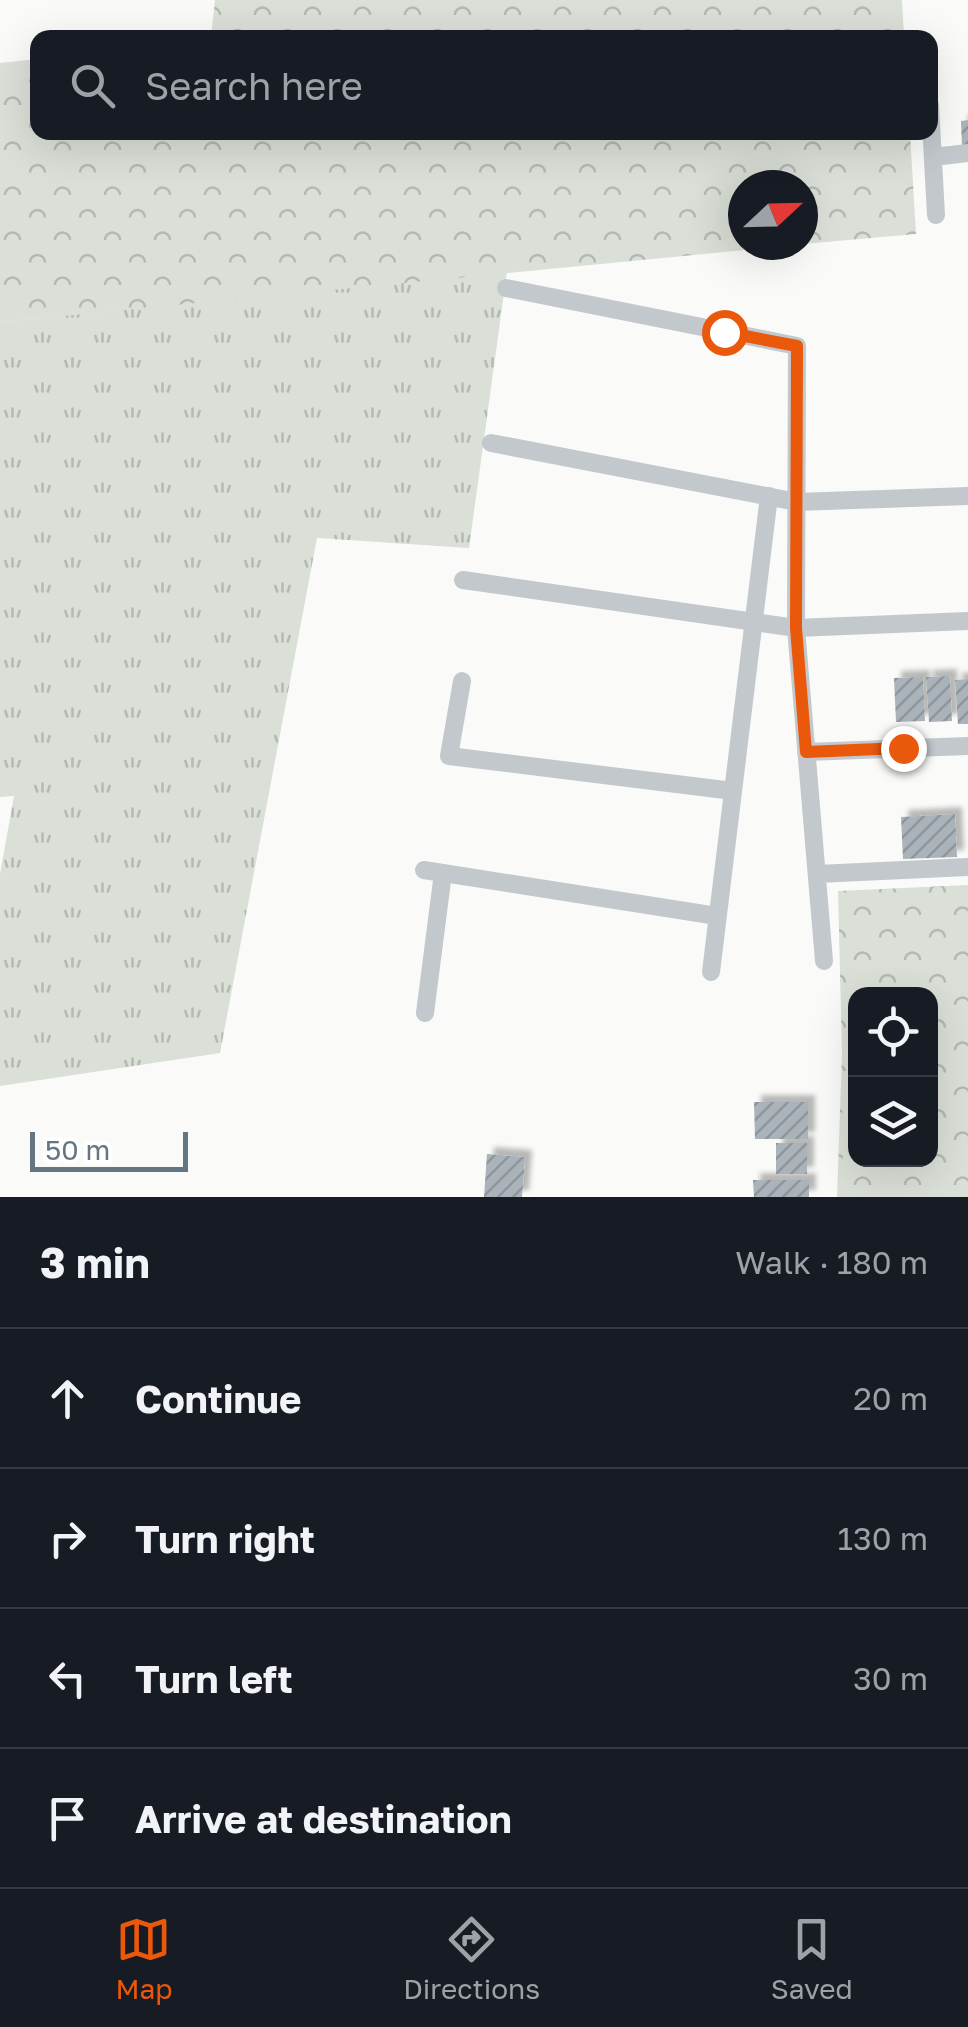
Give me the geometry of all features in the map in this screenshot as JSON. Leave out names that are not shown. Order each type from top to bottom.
[{"type":"street","points":[[931,140],[936,215]]},
{"type":"street","points":[[932,157],[968,154]]},
{"type":"street","points":[[506,288],[797,346],[796,628],[824,961]]},
{"type":"street","points":[[491,443],[796,502],[968,496]]},
{"type":"street","points":[[711,972],[769,496]]},
{"type":"street","points":[[463,580],[796,628],[968,622]]},
{"type":"street","points":[[462,681],[449,756],[733,792]]},
{"type":"street","points":[[806,752],[968,746]]},
{"type":"street","points":[[816,874],[968,867]]},
{"type":"street","points":[[426,1013],[433,871],[718,916]]},
{"type":"green space","points":[[215,0],[902,0],[904,30],[212,30]]},
{"type":"green space","points":[[30,60],[30,140],[910,140],[916,234],[818,243],[818,170],[728,170],[728,252],[0,322],[0,63]]},
{"type":"green space","points":[[507,271],[469,548],[317,538],[220,1053],[0,1086],[0,874],[14,796],[0,797],[0,322]]},
{"type":"green space","points":[[968,885],[968,1197],[837,1197],[842,1054],[838,891]]},
{"type":"green space","points":[[842,1071],[848,1071],[848,1167],[902,1167],[902,1173],[843,1173]]},
{"type":"building","points":[[968,120],[968,148],[962,148],[961,121]]},
{"type":"building","points":[[950,676],[952,721],[929,722],[926,677]]},
{"type":"building","points":[[923,677],[925,721],[896,722],[894,678]]},
{"type":"building","points":[[968,679],[968,724],[958,724],[955,680]]},
{"type":"building","points":[[955,814],[957,857],[903,859],[901,817]]},
{"type":"building","points":[[754,1102],[808,1102],[808,1139],[755,1139]]},
{"type":"building","points":[[776,1143],[807,1143],[807,1174],[776,1174]]},
{"type":"building","points":[[487,1154],[525,1157],[522,1197],[484,1197]]},
{"type":"building","points":[[753,1180],[809,1180],[809,1197],[754,1197]]},
{"type":"route","points":[[724,332],[797,346],[796,628],[806,752],[903,748]]}]
